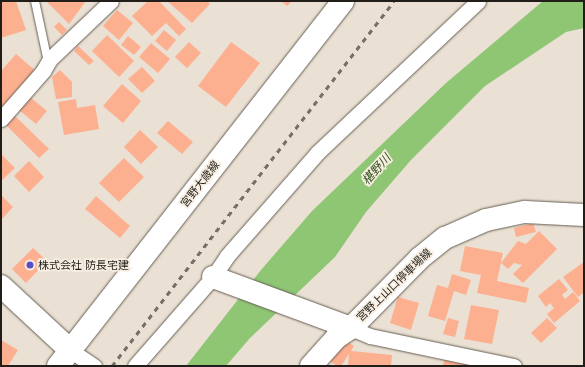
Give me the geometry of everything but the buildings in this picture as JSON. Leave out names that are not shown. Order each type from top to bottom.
[{"type":"main road","name":"宮野大歳線","points":[[64,358],[343,1]]},
{"type":"main road","name":"宮野上山口停車場線","points":[[311,366],[336,338],[344,325],[445,238],[486,220],[525,212],[584,215]]},
{"type":"main road","points":[[219,280],[344,325]]},
{"type":"main road","points":[[1,286],[64,358]]},
{"type":"street","points":[[1,119],[48,62],[111,1]]},
{"type":"street","points":[[135,366],[219,280],[227,256],[318,152],[478,1]]},
{"type":"street","points":[[344,325],[370,336],[514,366]]},
{"type":"street","points":[[64,358],[94,366]]},
{"type":"lane","points":[[35,1],[48,62]]},
{"type":"water","name":"椹野川","points":[[543,1],[584,1],[584,28],[566,32],[485,86],[411,160],[366,212],[335,257],[250,338],[226,366],[186,366],[261,270],[312,211],[446,83]]},
{"type":"railway","points":[[112,366],[394,1]]},
{"type":"place","name":"株式会社 防長宅建","points":[[30,265]]}]
